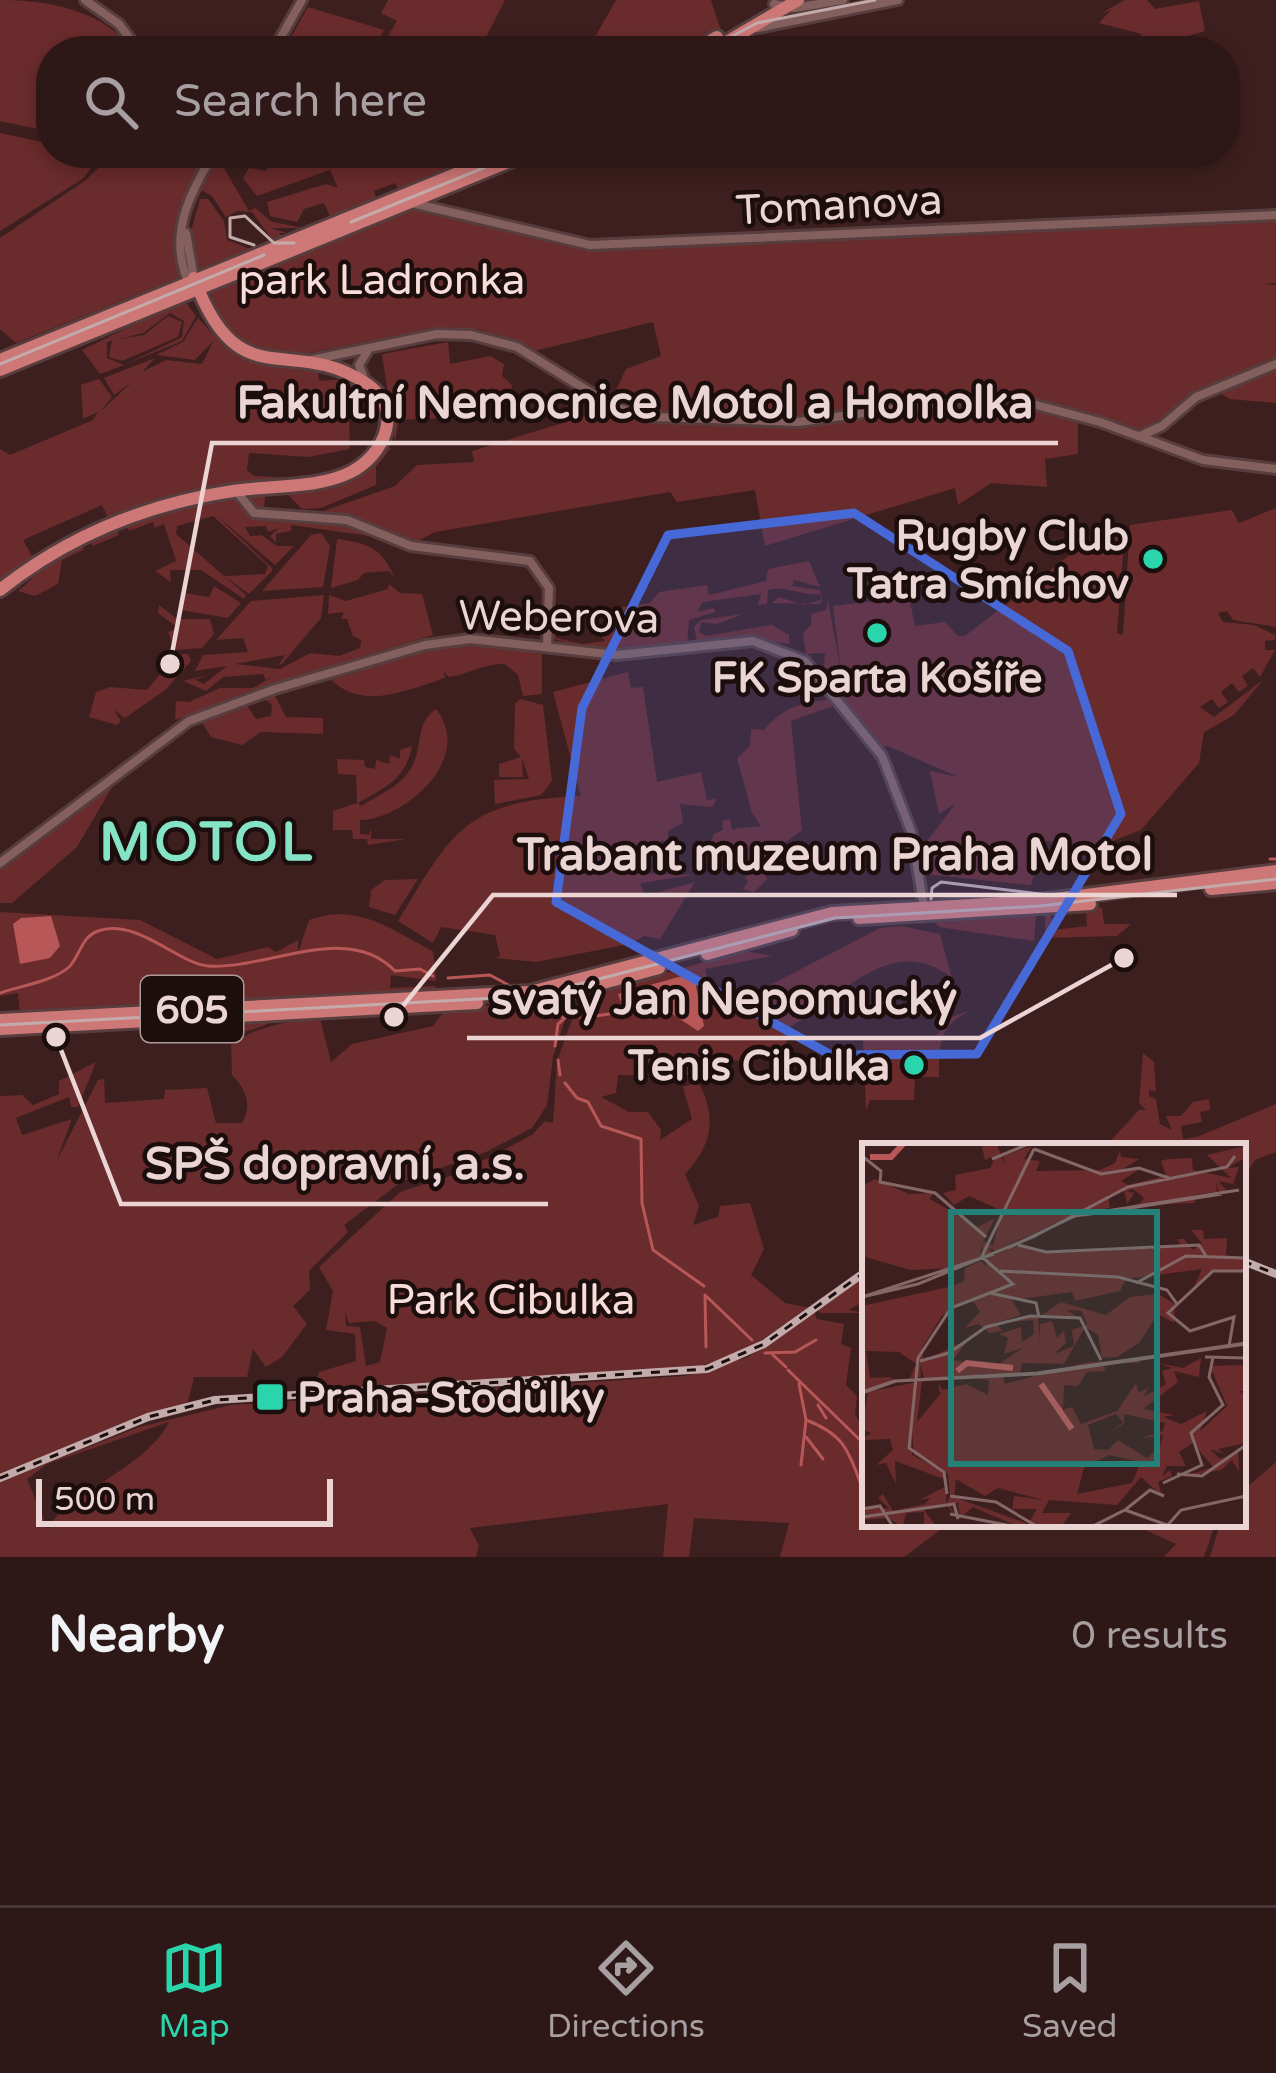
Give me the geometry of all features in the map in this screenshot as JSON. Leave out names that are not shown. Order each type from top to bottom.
[{"type":"main road","points":[[737,36],[784,3]]},
{"type":"main road","points":[[722,36],[784,3]]},
{"type":"main road","points":[[0,370],[473,168]]},
{"type":"main road","points":[[405,198],[488,168]]},
{"type":"main road","points":[[0,590],[100,527],[188,498],[333,478],[367,461],[382,445],[388,423],[382,400],[368,385],[328,368],[258,358],[231,343],[215,327],[194,285]]},
{"type":"main road","points":[[0,360],[194,285]]},
{"type":"main road","name":"605","points":[[0,1024],[530,992],[800,919],[1040,901],[1276,871]]},
{"type":"main road","name":"605","points":[[925,910],[1030,910],[1276,884]]},
{"type":"street","points":[[85,0],[128,36]]},
{"type":"street","points":[[282,36],[302,0]]},
{"type":"street","points":[[823,0],[840,0]]},
{"type":"street","points":[[784,3],[840,0]]},
{"type":"street","points":[[740,34],[898,0]]},
{"type":"street","points":[[194,285],[187,222],[208,168]]},
{"type":"street","name":"Tomanova","points":[[405,198],[423,209],[590,244],[1276,215]]},
{"type":"street","points":[[292,363],[436,334],[488,337],[534,356],[614,406],[652,417],[799,422],[983,397],[1031,402],[1216,463],[1276,469]]},
{"type":"street","points":[[368,385],[359,365],[370,347]]},
{"type":"street","points":[[1138,436],[1162,426],[1196,398],[1276,364]]},
{"type":"street","points":[[1160,443],[1162,426]]},
{"type":"street","points":[[237,490],[254,513],[355,522],[430,550],[530,561],[549,589],[547,647]]},
{"type":"street","name":"Weberova","points":[[0,863],[176,730],[217,707],[439,642],[489,638],[617,655],[766,643],[796,655],[822,677],[892,778],[911,832],[925,910]]},
{"type":"highlighted area","points":[[854,513],[1068,651],[1121,814],[977,1054],[831,1055],[556,902],[582,708],[668,535]]},
{"type":"green space","points":[[0,0],[73,10],[120,36],[36,36],[36,129],[0,121]]},
{"type":"green space","points":[[388,0],[505,0],[487,36],[388,36],[397,21],[381,13]]},
{"type":"green space","points":[[616,0],[711,0],[721,31],[712,36],[596,36]]},
{"type":"green space","points":[[1125,0],[1147,0],[1155,9],[1199,1],[1205,31],[1188,36],[1141,36],[1099,23],[1111,10],[1100,14]]},
{"type":"green space","points":[[308,7],[384,30],[381,36],[292,36]]},
{"type":"green space","points":[[0,133],[36,141],[36,168],[91,168],[84,178],[0,231]]},
{"type":"green space","points":[[98,168],[200,168],[181,207],[180,277],[16,343],[0,329],[0,238]]},
{"type":"green space","points":[[213,168],[224,168],[249,211],[255,208],[272,222],[304,228],[271,228],[287,233],[279,233],[283,237],[274,242],[252,212],[237,211],[226,217],[212,196],[201,190]]},
{"type":"green space","points":[[249,168],[268,168],[460,168],[400,192],[395,183],[374,191],[377,200],[330,216],[324,203],[304,209],[297,222],[270,216],[267,202],[326,184],[338,188],[330,170],[257,196],[243,178]]},
{"type":"green space","points":[[200,199],[208,199],[224,221],[227,240],[253,250],[196,270],[189,238]]},
{"type":"green space","name":"park Ladronka","points":[[405,208],[597,249],[1276,221],[1276,283],[1265,284],[1276,285],[1276,359],[1193,394],[1145,432],[1033,400],[984,393],[789,420],[659,415],[619,405],[535,351],[612,399],[626,369],[661,356],[653,322],[534,351],[478,329],[430,329],[304,354],[253,349],[221,326],[209,288]]},
{"type":"green space","points":[[184,300],[196,316],[182,341],[126,364],[182,337],[184,321],[170,313],[143,333],[107,342],[107,358],[124,365],[100,374],[82,350]]},
{"type":"green space","points":[[168,316],[182,322],[178,337],[122,361],[109,357],[112,340],[144,335]]},
{"type":"green space","points":[[198,318],[223,341],[251,357],[318,372],[319,381],[341,380],[360,387],[370,398],[367,403],[330,399],[329,418],[349,419],[350,449],[308,457],[249,453],[247,470],[254,476],[296,478],[109,520],[102,505],[23,540],[32,556],[48,548],[0,579],[0,449],[10,455],[93,420],[98,412],[83,419],[81,385],[99,379],[112,397],[100,412],[132,382],[114,395],[104,378],[155,358],[142,372],[166,360],[202,364],[214,340],[195,360],[156,355],[183,342]]},
{"type":"green space","points":[[448,342],[450,364],[490,356],[504,364],[502,376],[512,385],[510,403],[503,398],[434,398],[440,418],[399,420],[395,442],[382,354]]},
{"type":"green space","points":[[1276,368],[1276,403],[1230,399],[1220,393]]},
{"type":"green space","points":[[969,400],[1006,400],[1078,419],[1078,454],[1045,459],[1047,487],[991,483],[958,505],[955,488],[765,546],[755,490],[677,502],[670,492],[435,532],[414,543],[364,523],[312,515],[395,486],[417,465],[474,462],[472,451],[611,408],[636,416],[783,425]]},
{"type":"green space","points":[[386,446],[391,448],[376,467],[376,485],[321,508],[302,509],[287,494],[265,496],[264,511],[257,511],[246,498],[251,492],[324,483]]},
{"type":"green space","points":[[230,496],[264,514],[336,523],[370,536],[291,525],[291,531],[276,534],[276,543],[270,536],[279,528],[268,532],[266,526],[245,527],[250,536],[261,535],[277,546],[294,546],[275,565],[216,515],[272,568],[249,594],[225,577],[246,595],[244,599],[201,570],[170,570],[171,582],[155,571],[176,561],[164,524],[154,528],[153,522],[129,531],[126,525],[117,529],[119,535],[93,546],[90,540],[84,543],[83,550],[62,560],[58,584],[35,596],[18,591],[61,554],[106,528]],"holes":[[[213,516],[268,566],[265,574],[224,576],[176,534],[177,526]]]},
{"type":"green space","points":[[1276,508],[1276,627],[1233,620],[1227,611],[1218,613],[1223,622],[1254,625],[1275,635],[1275,640],[1265,641],[1265,650],[1275,650],[1260,677],[1253,668],[1242,676],[1248,686],[1239,692],[1232,683],[1221,692],[1228,702],[1219,708],[1212,699],[1200,707],[1214,717],[1263,680],[1234,715],[1204,732],[1199,763],[1141,830],[1102,845],[1045,841],[1045,866],[1037,866],[1031,885],[924,874],[922,848],[956,803],[939,814],[930,771],[958,777],[888,746],[879,748],[829,676],[838,672],[836,666],[823,674],[825,653],[806,654],[803,633],[811,625],[811,614],[826,610],[828,601],[841,672],[833,606],[899,598],[900,603],[910,602],[915,626],[945,622],[958,636],[965,636],[1110,524],[1125,529],[1117,633],[1123,635],[1130,525],[1232,510],[1239,523]]},
{"type":"green space","points":[[321,533],[330,546],[323,587],[262,591],[311,535]]},
{"type":"green space","points":[[337,539],[373,549],[394,577],[389,571],[364,573],[358,580],[331,588]]},
{"type":"green space","points":[[809,561],[820,587],[794,580],[792,586],[820,590],[822,600],[820,604],[808,604],[821,600],[820,594],[775,589],[768,590],[767,604],[758,605],[761,594],[703,602],[697,612],[714,608],[715,612],[689,620],[687,646],[590,649],[554,639],[555,621],[556,638],[582,644],[605,641],[597,630],[608,633],[613,626],[608,609],[650,603],[659,592],[707,585],[709,595],[766,581],[768,569]]},
{"type":"green space","points":[[389,584],[400,593],[422,594],[433,635],[270,684],[175,720],[176,701],[189,702],[220,688],[253,688],[266,680],[263,674],[223,677],[206,691],[183,681],[208,675],[195,680],[204,684],[227,666],[195,671],[203,655],[248,652],[243,638],[216,640],[251,601],[324,595],[321,618],[282,664],[268,666],[279,664],[285,655],[235,664],[280,669],[310,653],[339,656],[360,648],[361,640],[353,636],[347,619],[341,619],[344,612],[328,614],[329,595],[346,601],[388,589]]},
{"type":"green space","points":[[214,586],[241,603],[228,618],[181,610],[184,593],[209,597]]},
{"type":"green space","points":[[159,605],[177,619],[210,619],[214,634],[202,648],[175,650],[168,632],[178,628],[158,613]]},
{"type":"green space","points":[[743,614],[717,624],[701,622],[699,632],[706,636],[772,625],[789,635],[789,644],[747,638],[697,642],[694,627],[701,620]]},
{"type":"green space","points":[[483,644],[542,653],[542,694],[523,696],[518,675],[505,664],[449,677],[444,672],[445,678],[386,695],[357,694],[331,680],[432,649]]},
{"type":"green space","points":[[177,654],[188,654],[191,661],[165,690],[125,718],[114,710],[121,721],[117,725],[89,717],[96,692],[110,687],[147,690]]},
{"type":"green space","points":[[628,672],[631,688],[643,687],[657,782],[701,772],[707,800],[716,799],[713,807],[680,804],[683,823],[668,831],[668,840],[637,846],[634,868],[617,872],[695,875],[640,883],[645,896],[695,882],[660,939],[644,936],[630,944],[536,962],[495,958],[500,956],[495,935],[441,927],[433,943],[398,921],[433,864],[467,826],[511,805],[581,796],[553,692]]},
{"type":"green space","points":[[275,696],[286,717],[323,718],[323,734],[261,732],[242,745],[211,737],[201,721],[246,704],[256,719],[271,716],[272,705],[265,699]]},
{"type":"green space","points":[[520,699],[543,705],[552,781],[541,795],[495,804],[494,780],[529,779],[522,758],[523,777],[499,777],[499,764],[521,757],[514,749],[515,704]]},
{"type":"green space","points":[[833,699],[849,723],[833,706],[791,721],[802,830],[777,849],[782,863],[764,870],[767,879],[754,892],[743,889],[748,882],[739,863],[710,862],[703,871],[698,870],[714,834],[723,830],[722,821],[730,819],[732,829],[761,826],[752,813],[737,758],[750,746],[751,729],[764,730],[795,707]]},
{"type":"green space","points":[[436,709],[446,729],[447,749],[440,768],[428,785],[394,811],[360,820],[360,834],[369,835],[371,828],[371,839],[406,839],[368,845],[367,839],[353,839],[352,830],[333,830],[333,811],[357,803],[356,775],[338,774],[337,759],[364,760],[365,767],[375,769],[376,760],[389,764],[390,755],[400,759],[400,750],[412,746],[400,774],[358,803],[361,806],[405,777],[414,762],[422,727]]},
{"type":"green space","points":[[114,784],[77,847],[12,903],[0,903],[0,866]]},
{"type":"green space","points":[[418,879],[395,915],[369,907],[371,890],[385,880]]},
{"type":"green space","points":[[1102,907],[1104,924],[1131,924],[1117,936],[1045,938],[1045,913],[1050,912],[1053,930],[1087,926],[1086,909]]},
{"type":"green space","points":[[0,912],[140,920],[217,959],[268,947],[276,952],[298,940],[298,953],[309,920],[359,916],[433,951],[436,981],[391,975],[390,988],[436,986],[432,992],[20,1015],[18,993],[0,996]]},
{"type":"green space","points":[[1036,914],[1034,941],[939,927],[933,921]]},
{"type":"green space","name":"Park Cibulka","points":[[901,926],[940,934],[952,978],[929,965],[907,962],[864,975],[786,1029],[787,1074],[781,1057],[695,1064],[698,1076],[618,1075],[616,1093],[601,1097],[629,1112],[648,1112],[661,1130],[660,1140],[692,1119],[683,1087],[698,1082],[710,1118],[702,1152],[685,1174],[699,1206],[693,1225],[718,1217],[720,1206],[750,1203],[764,1249],[751,1275],[785,1303],[810,1308],[745,1351],[685,1371],[313,1391],[319,1372],[356,1361],[355,1334],[326,1330],[333,1291],[319,1267],[400,1192],[459,1173],[532,1135],[545,1121],[553,1123],[557,1061],[580,997],[744,951],[772,956],[705,969],[715,1004],[724,1009],[880,928]],"holes":[[[689,974],[685,1021],[668,1011],[609,1015],[623,1008],[620,995]],[[345,1312],[349,1323],[374,1321],[387,1328],[380,1362],[366,1366],[360,1327],[346,1326]]]},
{"type":"green space","points":[[572,998],[553,1057],[547,1105],[532,1128],[486,1152],[401,1182],[344,1225],[348,1232],[309,1271],[310,1290],[293,1306],[307,1324],[282,1357],[266,1367],[253,1349],[247,1377],[194,1377],[188,1402],[0,1475],[0,1096],[22,1095],[33,1105],[59,1094],[59,1081],[96,1062],[78,1107],[71,1107],[69,1097],[16,1118],[22,1135],[72,1119],[56,1162],[98,1080],[104,1079],[105,1103],[164,1099],[165,1090],[207,1088],[216,1123],[242,1123],[247,1102],[232,1075],[231,1046],[261,1029],[320,1018],[331,1062],[352,1044],[433,1026],[445,1010]]},
{"type":"green space","points":[[971,1010],[952,1022],[943,1037],[939,1077],[915,1077],[914,1100],[870,1100],[866,1111],[863,1039],[935,1037],[952,1017]]},
{"type":"green space","points":[[273,1020],[211,1037],[170,1038],[143,1031],[144,1026]]},
{"type":"green space","points":[[1143,1053],[1154,1062],[1156,1091],[1149,1090],[1149,1096],[1156,1099],[1160,1124],[1172,1130],[1166,1116],[1181,1116],[1193,1102],[1209,1099],[1210,1110],[1200,1112],[1202,1122],[1181,1126],[1183,1139],[1197,1137],[1276,1104],[1276,1152],[1255,1160],[1246,1174],[1246,1143],[1109,1143],[1139,1110],[1146,1110],[1139,1103]]},
{"type":"green space","points":[[862,1277],[862,1303],[848,1310],[862,1313],[820,1313],[818,1309]]},
{"type":"green space","points":[[814,1312],[817,1319],[844,1324],[841,1344],[851,1348],[846,1385],[857,1396],[855,1414],[862,1427],[862,1527],[944,1527],[904,1557],[780,1557],[789,1523],[694,1518],[689,1557],[663,1557],[668,1504],[470,1528],[479,1546],[476,1557],[0,1557],[0,1482],[139,1427],[231,1405],[686,1376],[748,1357]],"holes":[[[169,1422],[142,1454],[69,1506],[48,1530],[27,1479],[47,1464]]]},
{"type":"green space","points":[[1276,1462],[1276,1557],[1210,1557],[1219,1527],[1246,1527],[1246,1488]]},
{"type":"green space","points":[[1139,1527],[1214,1527],[1204,1557],[1164,1557],[1176,1544]]},
{"type":"shaded area","points":[[51,916],[60,946],[50,958],[20,964],[13,924],[21,918]]},
{"type":"shaded area","points":[[694,976],[704,1026],[698,1031],[668,1011],[606,1015],[623,1008],[618,994]]},
{"type":"waterway","points":[[1270,859],[1276,859]]},
{"type":"waterway","points":[[0,993],[63,972],[88,938],[112,928],[142,935],[208,966],[331,948],[376,957],[395,971],[420,969],[433,976]]},
{"type":"waterway","points":[[448,978],[490,975],[514,988]]},
{"type":"waterway","points":[[535,1006],[565,1018],[558,1024],[555,1046]]},
{"type":"waterway","points":[[581,1018],[609,1014]]},
{"type":"waterway","points":[[558,1060],[560,1075]]},
{"type":"waterway","points":[[565,1083],[577,1098],[588,1102],[601,1126],[641,1139],[642,1203],[653,1250],[704,1286]]},
{"type":"waterway","points":[[705,1295],[706,1347]]},
{"type":"waterway","points":[[706,1296],[752,1340]]},
{"type":"waterway","points":[[765,1353],[795,1352],[816,1340]]},
{"type":"waterway","points":[[773,1355],[786,1367]]},
{"type":"waterway","points":[[788,1370],[860,1440]]},
{"type":"waterway","points":[[799,1384],[806,1420],[801,1465]]},
{"type":"waterway","points":[[818,1405],[826,1418]]},
{"type":"waterway","points":[[806,1420],[842,1443],[860,1482]]},
{"type":"waterway","points":[[806,1437],[823,1459]]},
{"type":"tram line","points":[[732,36],[757,23],[875,0]]},
{"type":"tram line","points":[[351,222],[483,168]]},
{"type":"tram line","points":[[254,245],[230,237],[230,218],[245,216],[274,243],[294,243]]},
{"type":"tram line","points":[[0,364],[264,255]]},
{"type":"tram line","points":[[0,1025],[533,996],[835,918],[1040,906],[1276,879]]},
{"type":"tram line","points":[[931,899],[932,888],[941,882],[1048,895]]},
{"type":"railway","points":[[1246,1262],[1276,1274]]},
{"type":"railway","points":[[0,1478],[148,1417],[215,1400],[707,1369],[764,1344],[862,1274]]},
{"type":"place","name":"Rugby Club Tatra Smíchov","points":[[1153,559]]},
{"type":"place","name":"FK Sparta Košíře","points":[[877,633]]},
{"type":"place","name":"Fakultní Nemocnice Motol a Homolka","points":[[170,664]]},
{"type":"place","name":"svatý Jan Nepomucký","points":[[1124,958]]},
{"type":"place","name":"Trabant muzeum Praha Motol","points":[[394,1017]]},
{"type":"place","name":"SPŠ dopravní, a.s.","points":[[56,1037]]},
{"type":"place","name":"Tenis Cibulka","points":[[914,1065]]},
{"type":"place","name":"Praha-Stodůlky","points":[[270,1397]]},
{"type":"district","name":"MOTOL","points":[[207,841]]}]
